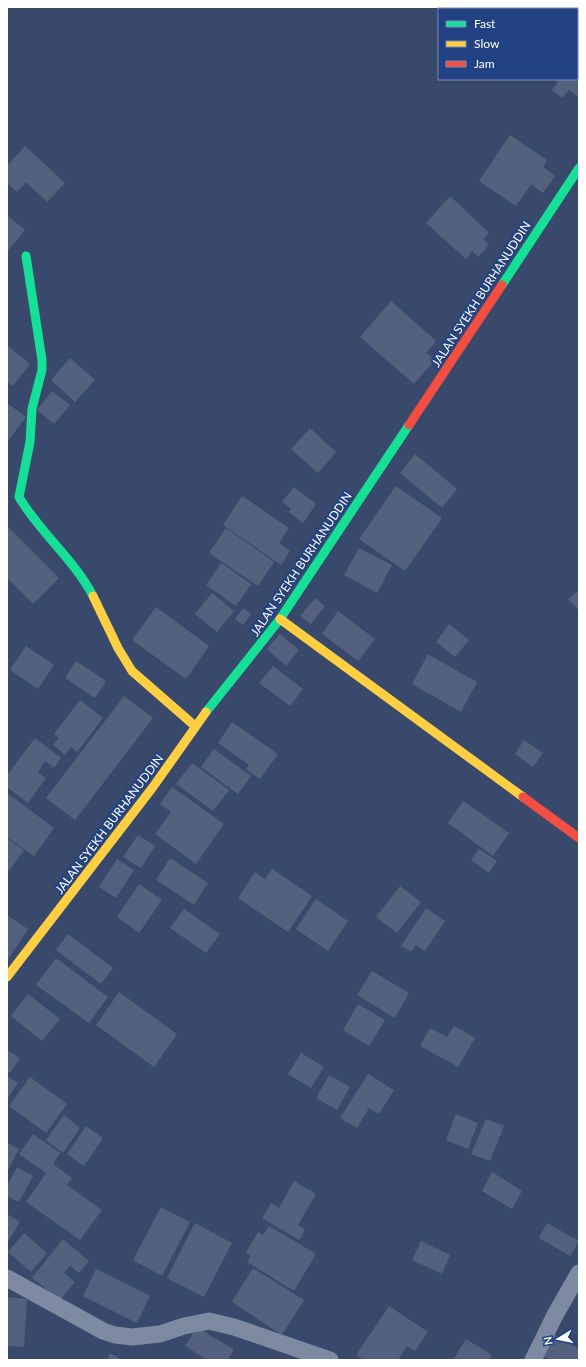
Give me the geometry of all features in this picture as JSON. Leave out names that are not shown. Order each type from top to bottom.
[{"type":"main road","name":"JALAN SYEKH BURHANUDDIN","points":[[7,977],[120,831],[195,726],[280,619],[579,168]]},
{"type":"main road","points":[[26,256],[42,370],[32,409],[30,442],[13,497],[26,509],[85,581],[118,648],[132,671],[195,726]]},
{"type":"main road","points":[[280,619],[579,838]]},
{"type":"street","points":[[532,1360],[579,1273]]},
{"type":"street","points":[[7,1278],[103,1331],[115,1336],[132,1337],[160,1334],[184,1326],[209,1321],[234,1327],[330,1360]]},
{"type":"building","points":[[579,7],[579,30],[578,8],[572,8]]},
{"type":"building","points":[[578,67],[579,98],[569,90],[562,98],[552,90],[558,82],[556,80],[578,80]]},
{"type":"building","points":[[510,135],[547,160],[543,167],[555,176],[543,193],[531,184],[516,206],[479,181]]},
{"type":"building","points":[[25,146],[65,183],[47,202],[26,182],[17,192],[7,183],[7,166]]},
{"type":"building","points":[[450,196],[489,233],[483,239],[489,245],[478,257],[472,251],[466,259],[426,223]]},
{"type":"building","points":[[7,215],[25,230],[7,252]]},
{"type":"building","points":[[391,301],[436,341],[426,353],[435,360],[414,384],[360,337]]},
{"type":"building","points":[[7,345],[30,364],[13,386],[7,382]]},
{"type":"building","points":[[70,358],[95,380],[75,402],[51,380]]},
{"type":"building","points":[[52,391],[70,405],[54,424],[37,410]]},
{"type":"building","points":[[7,403],[26,417],[7,442]]},
{"type":"building","points":[[310,428],[336,452],[318,473],[291,449]]},
{"type":"building","points":[[415,454],[457,489],[442,508],[400,473]]},
{"type":"building","points":[[396,486],[442,518],[405,571],[359,539]]},
{"type":"building","points":[[294,487],[316,504],[303,523],[289,512],[291,509],[282,502]]},
{"type":"building","points":[[242,496],[289,528],[279,543],[290,551],[281,565],[223,525]]},
{"type":"building","points":[[7,526],[59,578],[33,604],[7,578]]},
{"type":"building","points":[[226,528],[274,562],[258,586],[209,553]]},
{"type":"building","points":[[359,548],[392,565],[377,593],[344,575]]},
{"type":"building","points":[[221,563],[251,584],[236,606],[206,585]]},
{"type":"building","points":[[579,590],[579,611],[568,599]]},
{"type":"building","points":[[212,593],[234,611],[217,632],[195,614]]},
{"type":"building","points":[[315,598],[325,606],[311,624],[300,616]]},
{"type":"building","points":[[156,607],[209,646],[186,679],[132,640]]},
{"type":"building","points":[[243,608],[251,614],[243,625],[235,619]]},
{"type":"building","points":[[338,611],[375,639],[358,661],[322,634]]},
{"type":"building","points":[[449,624],[469,640],[455,657],[436,642]]},
{"type":"building","points":[[280,634],[299,650],[286,666],[267,649]]},
{"type":"building","points":[[26,646],[54,665],[38,689],[10,670]]},
{"type":"building","points":[[428,654],[477,682],[461,712],[412,684]]},
{"type":"building","points":[[76,661],[106,681],[95,698],[65,678]]},
{"type":"building","points":[[273,666],[303,689],[290,706],[259,683]]},
{"type":"building","points":[[124,696],[153,718],[75,820],[46,798]]},
{"type":"building","points":[[80,700],[103,718],[77,752],[71,747],[65,755],[53,745],[59,738],[54,734]]},
{"type":"building","points":[[232,722],[278,754],[260,779],[246,769],[249,765],[218,743]]},
{"type":"building","points":[[35,738],[61,758],[54,768],[45,761],[38,772],[46,778],[28,803],[7,787],[7,775]]},
{"type":"building","points":[[524,740],[543,753],[533,767],[515,754]]},
{"type":"building","points":[[214,749],[251,776],[238,794],[201,767]]},
{"type":"building","points":[[192,763],[229,790],[213,811],[176,784]]},
{"type":"building","points":[[172,787],[224,824],[196,864],[155,834],[171,812],[160,804]]},
{"type":"building","points":[[7,793],[54,828],[34,856],[7,837]]},
{"type":"building","points":[[463,801],[509,833],[493,856],[448,823]]},
{"type":"building","points":[[138,835],[155,846],[141,868],[123,857]]},
{"type":"building","points":[[7,838],[24,850],[9,871],[7,869]]},
{"type":"building","points":[[479,849],[497,861],[489,873],[471,860]]},
{"type":"building","points":[[170,858],[208,883],[194,905],[156,880]]},
{"type":"building","points":[[117,859],[134,870],[116,898],[99,887]]},
{"type":"building","points":[[272,869],[312,896],[288,932],[238,898],[255,872],[265,879]]},
{"type":"building","points":[[139,884],[162,900],[139,933],[117,917]]},
{"type":"building","points":[[400,886],[421,902],[397,933],[376,917]]},
{"type":"building","points":[[316,899],[348,921],[328,951],[296,929]]},
{"type":"building","points":[[426,908],[445,921],[425,951],[416,945],[411,952],[401,946]]},
{"type":"building","points":[[184,909],[220,934],[206,953],[170,928]]},
{"type":"building","points":[[7,915],[28,929],[7,961]]},
{"type":"building","points":[[68,934],[113,968],[101,984],[56,950]]},
{"type":"building","points":[[56,958],[108,997],[89,1023],[36,985]]},
{"type":"building","points":[[372,971],[409,993],[395,1018],[357,995]]},
{"type":"building","points":[[119,992],[177,1034],[154,1067],[96,1025]]},
{"type":"building","points":[[28,994],[60,1019],[42,1041],[11,1016]]},
{"type":"building","points":[[358,1004],[385,1020],[369,1046],[343,1030]]},
{"type":"building","points":[[454,1026],[475,1038],[458,1067],[420,1046],[430,1028],[447,1037]]},
{"type":"building","points":[[7,1050],[20,1058],[10,1073],[7,1071]]},
{"type":"building","points":[[301,1053],[324,1067],[311,1088],[288,1074]]},
{"type":"building","points":[[368,1074],[394,1090],[379,1114],[369,1108],[357,1128],[340,1118]]},
{"type":"building","points":[[329,1075],[350,1087],[337,1110],[316,1098]]},
{"type":"building","points":[[7,1076],[18,1083],[7,1099]]},
{"type":"building","points":[[30,1077],[67,1104],[46,1133],[9,1106]]},
{"type":"building","points":[[456,1114],[478,1123],[468,1149],[446,1140]]},
{"type":"building","points":[[64,1115],[80,1128],[63,1153],[46,1140]]},
{"type":"building","points":[[486,1119],[504,1126],[490,1161],[471,1154]]},
{"type":"building","points":[[86,1126],[103,1138],[84,1166],[67,1154]]},
{"type":"building","points":[[33,1134],[60,1153],[53,1164],[72,1178],[67,1185],[102,1210],[80,1240],[26,1202],[46,1173],[19,1154]]},
{"type":"building","points":[[7,1143],[19,1149],[7,1172]]},
{"type":"building","points":[[17,1167],[33,1176],[19,1202],[7,1196],[7,1186]]},
{"type":"building","points":[[492,1172],[522,1191],[512,1209],[482,1191]]},
{"type":"building","points":[[294,1181],[316,1194],[298,1225],[305,1230],[299,1240],[262,1218],[271,1203],[279,1208]]},
{"type":"building","points":[[161,1207],[190,1222],[162,1276],[133,1260]]},
{"type":"building","points":[[7,1214],[20,1222],[7,1243]]},
{"type":"building","points":[[195,1223],[232,1243],[204,1297],[167,1278]]},
{"type":"building","points":[[547,1223],[579,1241],[570,1256],[539,1238]]},
{"type":"building","points":[[269,1226],[316,1254],[294,1291],[247,1262],[251,1256],[246,1252],[258,1232],[263,1235]]},
{"type":"building","points":[[24,1233],[47,1253],[31,1272],[8,1252]]},
{"type":"building","points":[[63,1239],[89,1261],[79,1273],[70,1266],[64,1273],[75,1282],[60,1300],[32,1278]]},
{"type":"building","points":[[421,1241],[450,1255],[442,1274],[412,1260]]},
{"type":"building","points":[[253,1268],[304,1300],[282,1335],[232,1302]]},
{"type":"building","points":[[96,1269],[150,1296],[137,1323],[83,1296]]},
{"type":"building","points":[[7,1297],[27,1299],[24,1347],[7,1346]]},
{"type":"building","points":[[389,1306],[428,1332],[415,1351],[407,1346],[398,1360],[364,1360],[356,1355]]},
{"type":"building","points":[[197,1327],[234,1350],[228,1360],[207,1360],[185,1346]]},
{"type":"building","points":[[555,1335],[579,1349],[579,1360],[550,1360],[543,1356]]},
{"type":"building","points":[[466,1339],[492,1355],[489,1360],[453,1360]]},
{"type":"building","points":[[110,1353],[122,1360],[107,1360]]},
{"type":"traffic: fast","points":[[502,285],[579,168]]},
{"type":"traffic: fast","points":[[26,256],[42,360],[42,370],[32,409],[30,442],[19,497],[27,510],[76,570],[93,596]]},
{"type":"traffic: fast","points":[[206,712],[280,619],[409,425]]},
{"type":"traffic: slow","points":[[93,596],[118,648],[132,671],[195,726]]},
{"type":"traffic: slow","points":[[280,619],[523,797]]},
{"type":"traffic: slow","points":[[7,977],[153,787],[206,712]]},
{"type":"traffic: jam","points":[[409,425],[502,285]]},
{"type":"traffic: jam","points":[[523,797],[579,838]]}]
